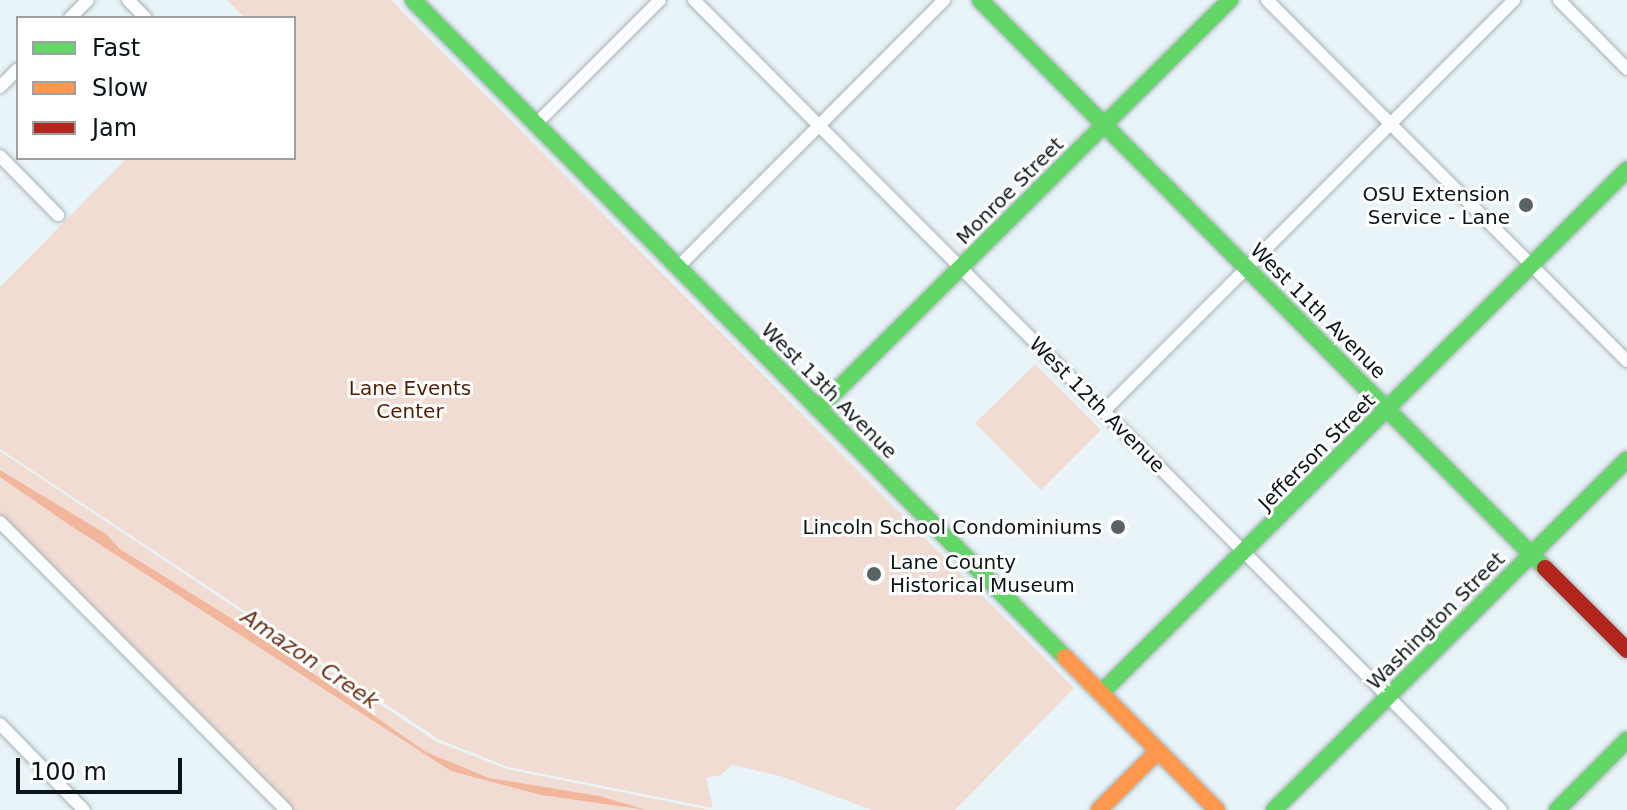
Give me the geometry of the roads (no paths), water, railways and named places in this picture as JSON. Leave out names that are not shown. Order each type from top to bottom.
[{"type":"main road","name":"West 13th Avenue","points":[[413,0],[1217,810]]},
{"type":"main road","name":"West 11th Avenue","points":[[980,0],[1627,650]]},
{"type":"main road","name":"Monroe Street","points":[[818,409],[1230,0]]},
{"type":"main road","name":"Jefferson Street","points":[[1101,693],[1627,170]]},
{"type":"main road","name":"Washington Street","points":[[1274,810],[1627,460]]},
{"type":"main road","points":[[1557,810],[1627,740]]},
{"type":"main road","points":[[1099,810],[1158,751]]},
{"type":"street","points":[[72,16],[88,0]]},
{"type":"street","points":[[128,0],[144,16]]},
{"type":"street","points":[[536,124],[660,0]]},
{"type":"street","name":"West 12th Avenue","points":[[694,0],[1501,810]]},
{"type":"street","points":[[678,267],[944,0]]},
{"type":"street","points":[[1267,0],[1627,361]]},
{"type":"street","points":[[1104,411],[1514,0]]},
{"type":"street","points":[[1559,0],[1627,69]]},
{"type":"street","points":[[0,87],[16,71]]},
{"type":"street","points":[[0,156],[58,215]]},
{"type":"street","points":[[0,522],[286,810]]},
{"type":"street","points":[[0,724],[84,810]]},
{"type":"place","name":"OSU Extension Service - Lane","points":[[1526,205]]},
{"type":"place","name":"Lincoln School Condominiums","points":[[1118,527]]},
{"type":"place","name":"Lane County Historical Museum","points":[[874,574]]},
{"type":"park label","name":"Lane Events Center","points":[[410,400]]},
{"type":"water label","name":"Amazon Creek","points":[[310,659]]}]
